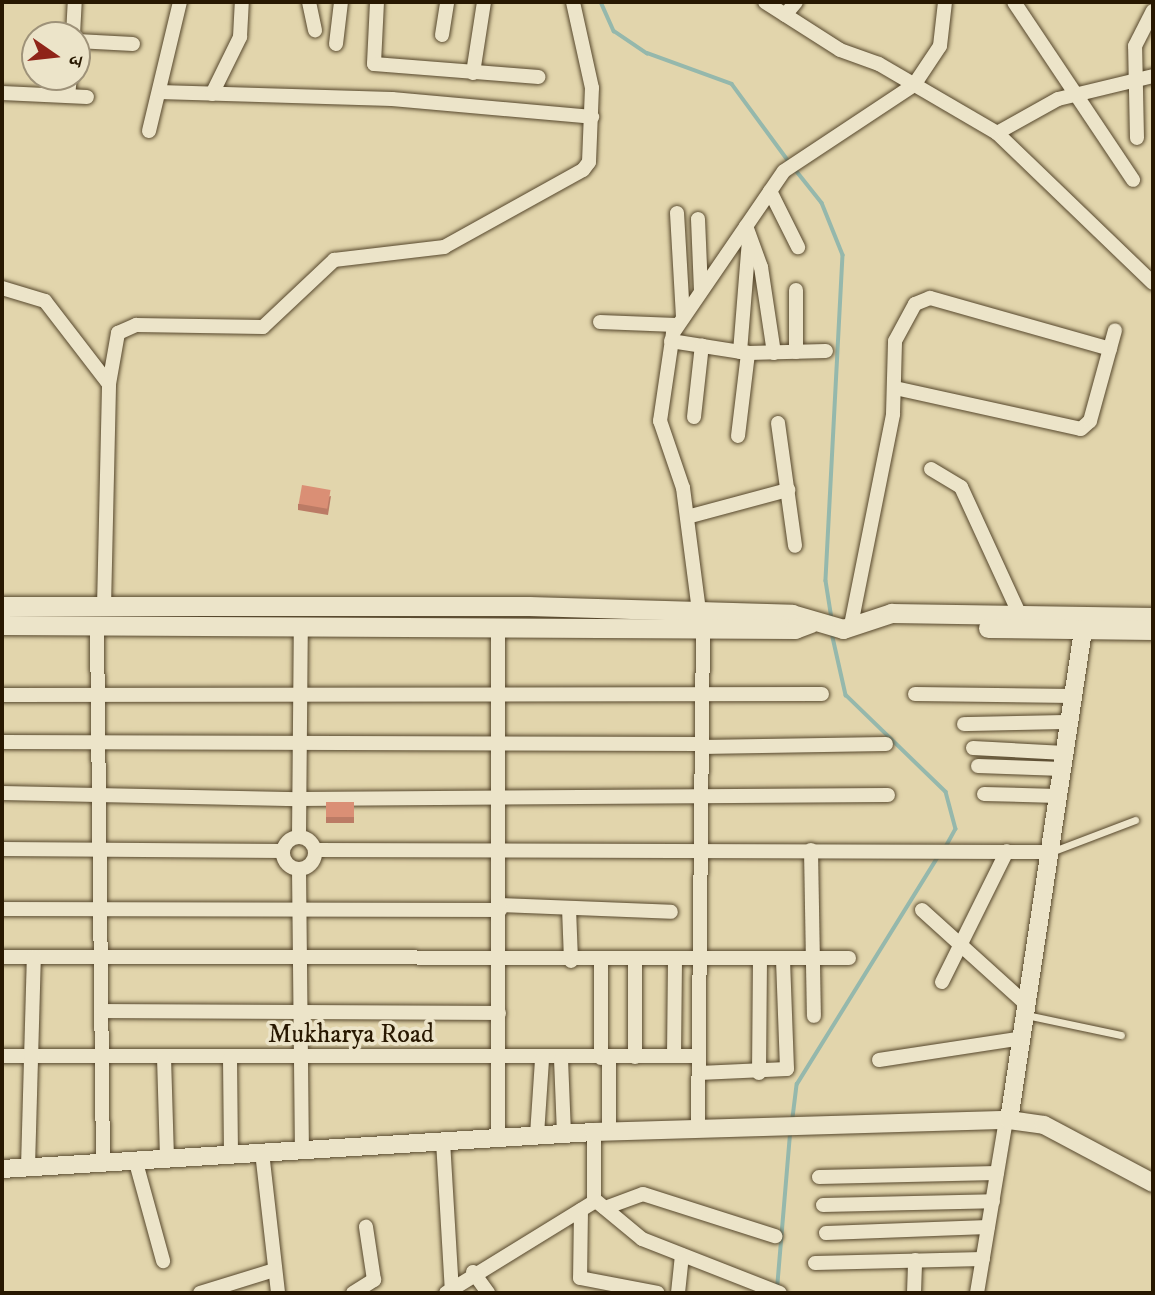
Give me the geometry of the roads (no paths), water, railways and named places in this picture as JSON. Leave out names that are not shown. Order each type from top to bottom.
[{"type":"main road","points":[[2,606],[701,619],[795,629],[838,625],[1153,630]]},
{"type":"main road","points":[[838,625],[891,613],[1153,617]]},
{"type":"main road","points":[[2,625],[498,626],[701,619]]},
{"type":"street","points":[[73,21],[75,2]]},
{"type":"street","points":[[149,131],[180,2]]},
{"type":"street","points":[[212,94],[240,37],[242,2]]},
{"type":"street","points":[[309,2],[315,30]]},
{"type":"street","points":[[336,44],[341,2]]},
{"type":"street","points":[[377,2],[374,64],[538,78]]},
{"type":"street","points":[[442,35],[447,2]]},
{"type":"street","points":[[473,73],[484,2]]},
{"type":"street","points":[[104,607],[113,343],[126,328],[264,327],[334,260],[458,241],[583,170],[592,117],[591,79],[573,2]]},
{"type":"street","points":[[765,2],[997,133],[1153,283]]},
{"type":"street","points":[[785,15],[796,2]]},
{"type":"street","points":[[698,1128],[701,619],[687,517],[660,421],[671,341],[679,321],[748,230],[784,172],[799,159],[915,85],[940,46],[945,2]]},
{"type":"street","points":[[1018,3],[1133,180]]},
{"type":"street","points":[[1137,138],[1135,46],[1153,11]]},
{"type":"street","points":[[91,42],[133,44]]},
{"type":"street","points":[[997,133],[1075,94],[1153,76]]},
{"type":"street","points":[[68,96],[69,91]]},
{"type":"street","points":[[159,92],[392,99],[592,117]]},
{"type":"street","points":[[2,93],[87,97]]},
{"type":"street","points":[[770,191],[798,247]]},
{"type":"street","points":[[677,213],[679,321]]},
{"type":"street","points":[[698,219],[701,290]]},
{"type":"street","points":[[738,436],[748,230]]},
{"type":"street","points":[[748,230],[774,353]]},
{"type":"street","points":[[2,288],[45,301],[110,384]]},
{"type":"street","points":[[796,290],[796,352]]},
{"type":"street","points":[[838,625],[895,388],[897,334],[925,298],[1110,349]]},
{"type":"street","points":[[600,322],[679,321]]},
{"type":"street","points":[[895,388],[1081,429],[1090,421],[1115,330]]},
{"type":"street","points":[[671,341],[744,352],[826,351]]},
{"type":"street","points":[[694,417],[702,345]]},
{"type":"street","points":[[778,424],[795,546]]},
{"type":"street","points":[[931,469],[961,487],[1020,615]]},
{"type":"street","points":[[687,517],[788,490]]},
{"type":"street","points":[[97,626],[103,1161]]},
{"type":"street","points":[[498,626],[501,850],[498,1138]]},
{"type":"street","points":[[2,849],[283,851],[299,836],[301,627]]},
{"type":"street","points":[[977,1293],[1022,1038],[1083,630]]},
{"type":"street","points":[[2,695],[499,698],[822,694]]},
{"type":"street","points":[[915,694],[1073,696]]},
{"type":"street","points":[[964,724],[1069,722]]},
{"type":"street","points":[[2,741],[300,745],[886,744]]},
{"type":"street","points":[[973,748],[1063,761]]},
{"type":"street","points":[[978,766],[1063,761]]},
{"type":"street","points":[[2,793],[299,799],[888,795]]},
{"type":"street","points":[[984,794],[1058,796]]},
{"type":"street","points":[[299,836],[315,850],[929,849],[1050,852]]},
{"type":"street","points":[[811,849],[814,1016]]},
{"type":"street","points":[[283,851],[289,865],[299,869],[310,865],[315,850]]},
{"type":"street","points":[[942,982],[1007,851]]},
{"type":"street","points":[[299,869],[302,1149]]},
{"type":"street","points":[[2,909],[300,911],[500,907],[671,912]]},
{"type":"street","points":[[569,908],[571,961]]},
{"type":"street","points":[[922,910],[958,951],[1026,1009]]},
{"type":"street","points":[[2,957],[571,961],[849,958]]},
{"type":"street","points":[[28,1167],[34,957]]},
{"type":"street","points":[[759,1073],[760,960]]},
{"type":"street","points":[[699,1073],[781,1073],[788,1065],[783,960]]},
{"type":"street","points":[[600,1204],[605,1058],[601,961]]},
{"type":"street","points":[[635,961],[635,1057]]},
{"type":"street","points":[[674,1056],[675,961]]},
{"type":"street","points":[[102,1011],[499,1013]]},
{"type":"street","points":[[879,1060],[1022,1038]]},
{"type":"street","name":"Mukharya Road","points":[[2,1056],[301,1060],[699,1056]]},
{"type":"street","points":[[164,1057],[167,1157]]},
{"type":"street","points":[[230,1058],[231,1154]]},
{"type":"street","points":[[537,1135],[542,1059]]},
{"type":"street","points":[[561,1059],[564,1134]]},
{"type":"street","points":[[2,1170],[103,1161],[537,1135],[793,1124],[1008,1120],[1044,1125],[1153,1183]]},
{"type":"street","points":[[443,1141],[450,1292]]},
{"type":"street","points":[[262,1152],[271,1271],[278,1293]]},
{"type":"street","points":[[135,1159],[163,1261]]},
{"type":"street","points":[[819,1177],[997,1173]]},
{"type":"street","points":[[450,1292],[473,1272],[581,1210],[648,1195],[775,1236]]},
{"type":"street","points":[[823,1205],[993,1201]]},
{"type":"street","points":[[600,1204],[642,1239],[775,1291]]},
{"type":"street","points":[[581,1210],[580,1278],[658,1293]]},
{"type":"street","points":[[353,1293],[374,1280],[366,1227]]},
{"type":"street","points":[[826,1233],[988,1227]]},
{"type":"street","points":[[678,1293],[682,1255]]},
{"type":"street","points":[[815,1263],[983,1259]]},
{"type":"street","points":[[914,1293],[915,1260]]},
{"type":"street","points":[[200,1293],[271,1271]]},
{"type":"street","points":[[473,1272],[488,1293]]},
{"type":"lane","points":[[1050,852],[1135,820]]},
{"type":"lane","points":[[1026,1009],[1121,1035]]},
{"type":"waterway","points":[[601,2],[614,31],[647,53],[732,84],[790,163]]},
{"type":"waterway","points":[[795,169],[822,203],[843,255],[826,581],[832,619]]},
{"type":"waterway","points":[[832,633],[846,695],[946,792],[956,829],[946,847]]},
{"type":"waterway","points":[[792,1122],[797,1084],[939,855]]},
{"type":"waterway","points":[[777,1289],[790,1133]]}]
